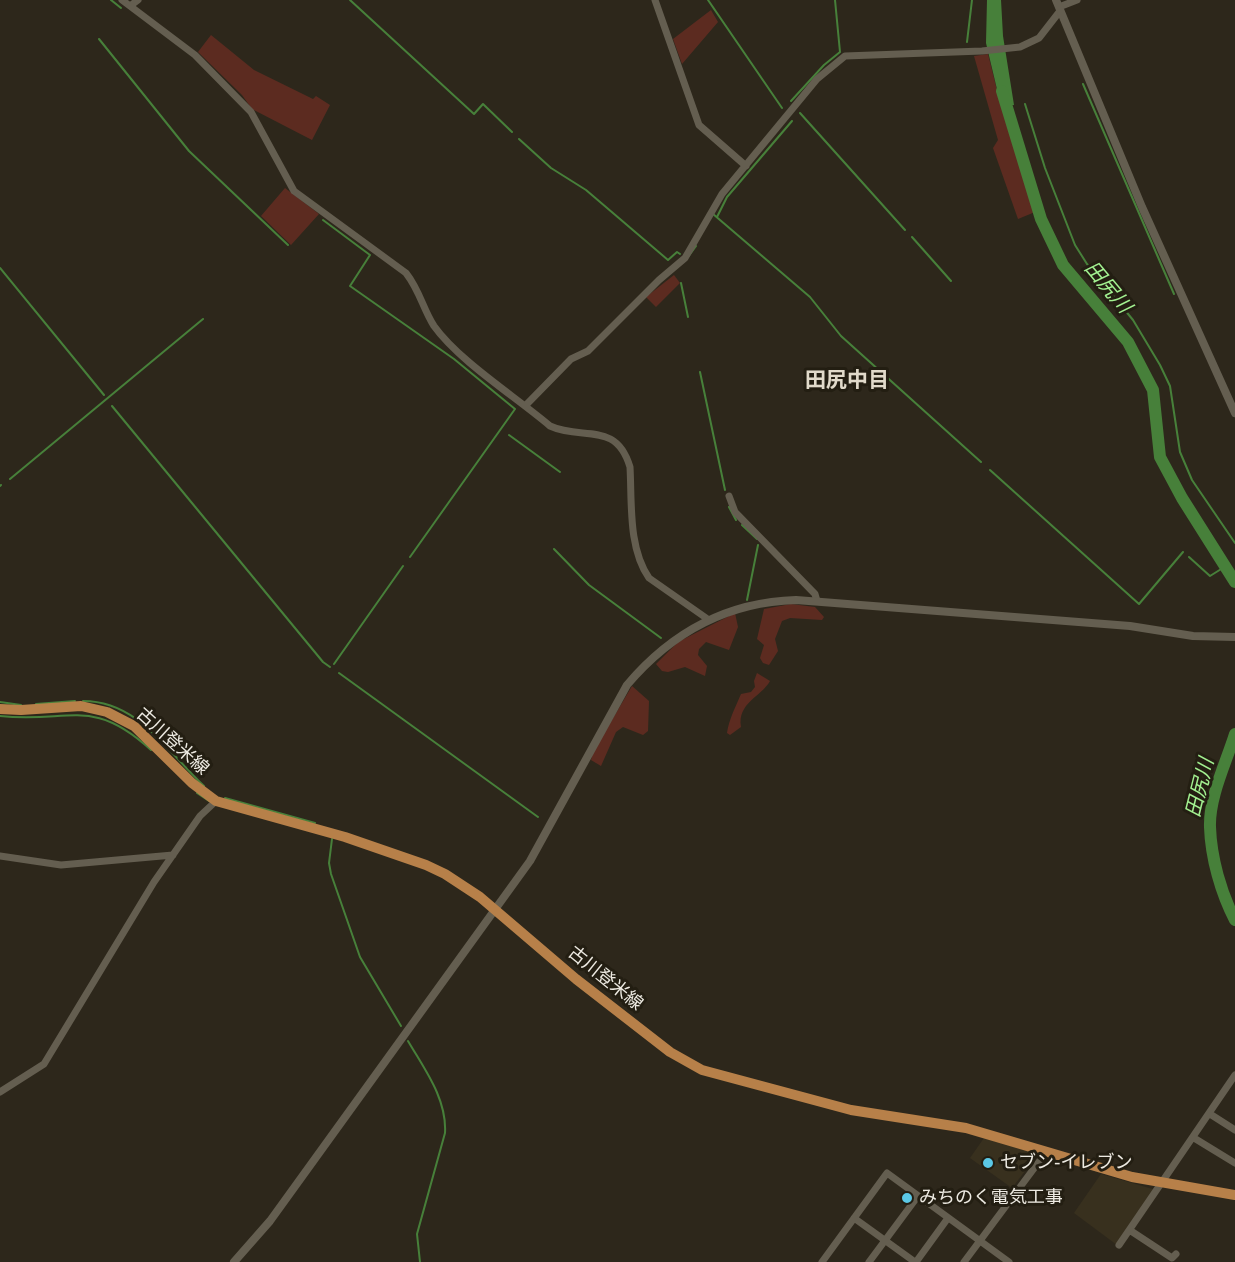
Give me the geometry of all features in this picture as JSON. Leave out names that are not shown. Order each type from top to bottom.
[{"type":"main road","name":"古川登米線","points":[[0,708],[21,710],[81,706],[119,717],[134,726],[192,783],[216,801],[345,837],[426,865],[463,884],[576,979],[670,1052],[702,1070],[829,1105],[966,1128],[1163,1184],[1235,1195]]},
{"type":"street","points":[[122,0],[195,56],[251,112],[294,191],[406,273],[419,290],[434,325],[460,353],[556,429],[598,433],[612,439],[625,454],[630,467],[636,551],[644,570],[649,578],[709,620]]},
{"type":"street","points":[[130,6],[138,0]]},
{"type":"street","points":[[655,0],[699,125],[746,166]]},
{"type":"street","points":[[526,405],[571,359],[588,351],[659,280],[685,258],[722,194],[817,79],[844,56],[982,51],[1032,43],[1058,6],[1077,0]]},
{"type":"street","points":[[1058,6],[1142,207],[1235,413]]},
{"type":"street","points":[[729,496],[735,512],[815,594],[817,602]]},
{"type":"street","points":[[234,1262],[270,1221],[534,852],[627,685],[677,636],[744,606],[796,600],[1130,626],[1193,636],[1235,637]]},
{"type":"street","points":[[0,1092],[44,1065],[173,855],[200,816],[216,801]]},
{"type":"street","points":[[1,856],[61,865],[173,855]]},
{"type":"street","points":[[1119,1245],[1131,1231],[1233,1081]]},
{"type":"street","points":[[1210,1114],[1235,1130]]},
{"type":"street","points":[[1194,1138],[1235,1163]]},
{"type":"street","points":[[963,1262],[1041,1159],[1044,1151]]},
{"type":"street","points":[[822,1262],[887,1173],[1009,1262]]},
{"type":"street","points":[[869,1262],[918,1196]]},
{"type":"street","points":[[854,1218],[916,1262],[948,1218]]},
{"type":"street","points":[[1131,1231],[1172,1257],[1176,1254]]},
{"type":"shaded area","points":[[987,0],[1001,0],[1003,36],[1014,105],[1001,106],[986,43]]},
{"type":"shaded area","points":[[711,10],[718,22],[682,64],[673,39]]},
{"type":"shaded area","points":[[211,35],[254,70],[313,99],[316,96],[330,105],[312,140],[252,109],[242,95],[198,52]]},
{"type":"shaded area","points":[[988,54],[1001,106],[1035,212],[1018,219],[993,148],[998,140],[974,56]]},
{"type":"shaded area","points":[[285,188],[319,214],[291,245],[261,216]]},
{"type":"shaded area","points":[[674,275],[680,283],[656,307],[646,297]]},
{"type":"shaded area","points":[[791,604],[815,607],[824,617],[822,620],[790,618],[782,621],[775,639],[778,651],[769,665],[763,663],[760,658],[764,645],[757,639],[764,609]]},
{"type":"shaded area","points":[[735,613],[738,627],[729,650],[706,642],[699,649],[698,655],[707,666],[705,676],[685,667],[668,672],[662,671],[656,664],[678,642]]},
{"type":"shaded area","points":[[757,673],[770,681],[746,706],[741,719],[741,727],[730,735],[727,733],[729,723],[741,694],[751,692],[755,687],[754,681]]},
{"type":"shaded area","points":[[632,686],[649,701],[648,731],[643,735],[623,727],[616,732],[601,766],[591,760],[593,752]]},
{"type":"shaded area","points":[[984,1138],[1038,1154],[1012,1188],[970,1158]]},
{"type":"shaded area","points":[[1101,1174],[1156,1190],[1117,1245],[1074,1213]]},
{"type":"waterway","points":[[111,0],[121,8]]},
{"type":"waterway","points":[[350,0],[474,114],[483,104],[512,132]]},
{"type":"waterway","points":[[708,0],[782,108]]},
{"type":"waterway","points":[[791,101],[824,65],[840,52],[835,0]]},
{"type":"waterway","points":[[967,42],[972,0]]},
{"type":"waterway","points":[[99,39],[189,151],[288,245]]},
{"type":"waterway","points":[[1083,84],[1174,294]]},
{"type":"waterway","name":"田尻川","points":[[1002,91],[1041,219],[1063,265],[1128,342],[1153,390],[1160,457],[1182,498],[1235,582]]},
{"type":"waterway","points":[[1025,104],[1045,168],[1075,245],[1087,264],[1133,320],[1160,365],[1170,386],[1180,452],[1192,480],[1235,543]]},
{"type":"waterway","points":[[800,113],[905,230]]},
{"type":"waterway","points":[[717,217],[727,197],[792,121]]},
{"type":"waterway","points":[[519,139],[551,168],[586,190],[668,260],[677,252],[680,254]]},
{"type":"waterway","points":[[713,214],[810,297],[841,336],[981,462]]},
{"type":"waterway","points":[[323,220],[370,255],[350,286],[454,359],[515,409],[410,557]]},
{"type":"waterway","points":[[912,237],[951,281]]},
{"type":"waterway","points":[[688,257],[696,246]]},
{"type":"waterway","points":[[0,268],[104,395]]},
{"type":"waterway","points":[[681,283],[688,317]]},
{"type":"waterway","points":[[10,479],[203,319]]},
{"type":"waterway","points":[[700,372],[725,490]]},
{"type":"waterway","points":[[112,406],[323,662],[330,667]]},
{"type":"waterway","points":[[509,435],[560,472]]},
{"type":"waterway","points":[[990,470],[1139,604],[1183,552]]},
{"type":"waterway","points":[[729,507],[736,520]]},
{"type":"waterway","points":[[742,525],[757,539]]},
{"type":"waterway","points":[[747,600],[758,545]]},
{"type":"waterway","points":[[554,549],[589,585],[661,638]]},
{"type":"waterway","points":[[1189,557],[1210,576],[1226,566]]},
{"type":"waterway","points":[[334,664],[403,566]]},
{"type":"waterway","points":[[339,673],[538,817]]},
{"type":"waterway","points":[[36,704],[75,701]]},
{"type":"waterway","points":[[83,701],[103,703],[136,719],[151,731],[204,786]]},
{"type":"waterway","points":[[0,702],[21,705]]},
{"type":"waterway","points":[[0,716],[24,718],[79,715],[95,717],[130,733],[151,750]]},
{"type":"waterway","name":"田尻川","points":[[1235,734],[1215,792],[1210,816],[1212,851],[1225,898],[1235,920]]},
{"type":"waterway","points":[[197,793],[209,801]]},
{"type":"waterway","points":[[225,798],[315,823]]},
{"type":"waterway","points":[[332,839],[329,863],[331,874],[360,957],[401,1026]]},
{"type":"waterway","points":[[408,1041],[434,1085],[445,1120],[445,1133],[417,1234],[420,1262]]},
{"type":"place","name":"セブン-イレブン","points":[[988,1163]]},
{"type":"place","name":"みちのく電気工事","points":[[907,1198]]},
{"type":"district","name":"田尻中目","points":[[847,382]]}]
